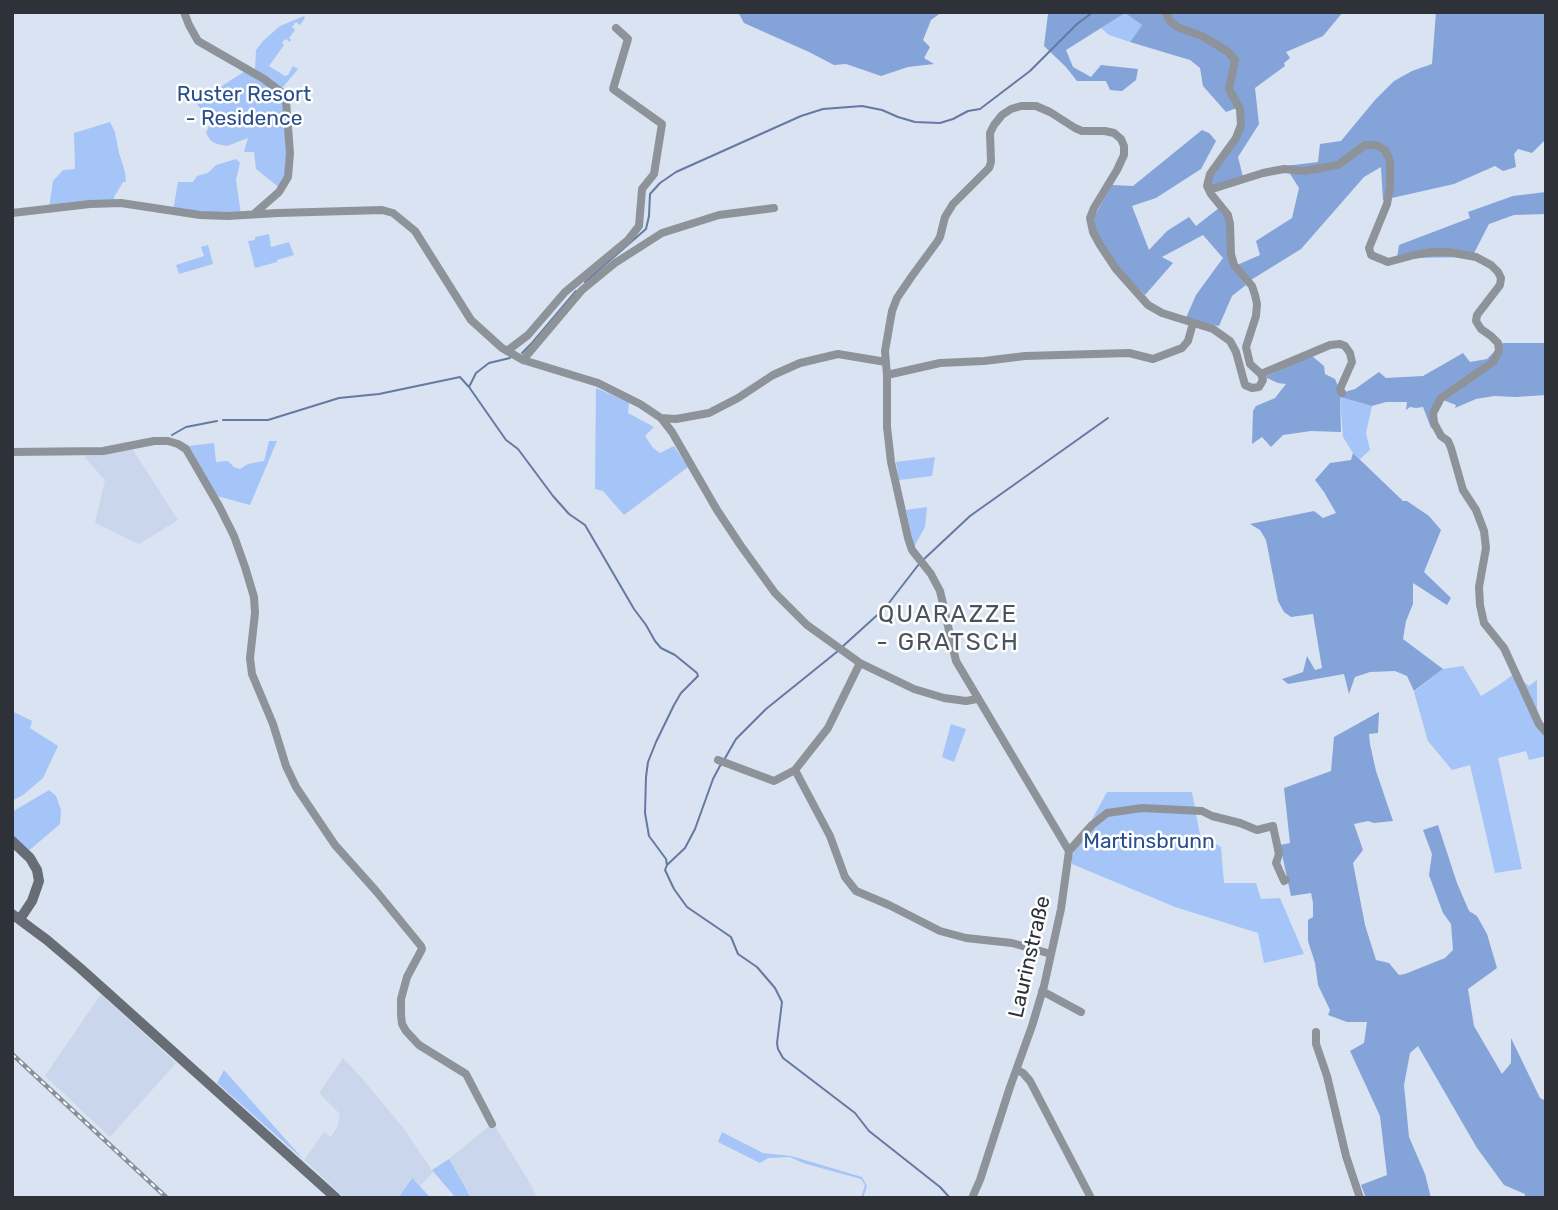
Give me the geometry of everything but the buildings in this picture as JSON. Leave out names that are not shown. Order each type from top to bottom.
[{"type":"main road","points":[[12,841],[30,858],[38,878],[34,896],[16,917],[80,968],[336,1198]]},
{"type":"street","points":[[184,12],[198,41],[264,79],[281,92],[286,101],[289,177],[279,192],[254,214]]},
{"type":"street","points":[[1166,12],[1169,20],[1177,27],[1202,36],[1227,51],[1235,60],[1229,89],[1240,109],[1241,125],[1236,138],[1210,174],[1207,186],[1228,215],[1234,265],[1252,286],[1255,295],[1257,310],[1246,347],[1250,364],[1261,374],[1263,380],[1259,387],[1245,385],[1236,352],[1230,341],[1209,328],[1162,313],[1149,305],[1116,269],[1093,232],[1090,218],[1094,208],[1124,155],[1121,139],[1105,131],[1082,131],[1036,106],[1021,106],[1002,115],[994,125],[990,133],[989,168],[953,204],[945,217],[937,242],[897,298],[892,311],[888,327],[886,362],[887,427],[891,462],[908,538],[912,550],[931,574],[940,591],[956,660],[1069,851],[1092,825],[1107,813],[1142,808],[1202,811],[1258,830],[1273,827],[1279,854],[1276,863],[1284,881],[1286,880]]},
{"type":"street","points":[[507,351],[528,335],[565,292],[628,240],[639,226],[642,188],[654,174],[662,124],[613,89],[628,39],[616,28]]},
{"type":"street","points":[[1209,190],[1284,169],[1304,171],[1338,165],[1365,145],[1376,145],[1385,150],[1390,161],[1390,187],[1387,204],[1369,248],[1371,255],[1388,262],[1414,255],[1448,252],[1476,257],[1498,272],[1500,285],[1477,315],[1476,321],[1497,343],[1499,351],[1493,362],[1441,398],[1433,413],[1434,424],[1451,447],[1463,490],[1476,510],[1484,531],[1486,548],[1479,587],[1484,623],[1504,648],[1539,724],[1546,732]]},
{"type":"street","points":[[12,213],[121,203],[200,215],[382,210],[393,213],[415,232],[471,320],[507,351],[523,359],[598,383],[661,418],[723,519],[775,593],[807,625],[860,663],[914,689],[944,698],[966,701],[977,699]]},
{"type":"street","points":[[523,359],[582,290],[615,263],[662,233],[719,215],[774,208]]},
{"type":"street","points":[[887,375],[940,363],[1025,356],[1129,354],[1153,359],[1182,348],[1188,341],[1193,323]]},
{"type":"street","points":[[1261,374],[1331,345],[1340,344],[1350,353],[1352,362],[1340,389],[1342,393]]},
{"type":"street","points":[[661,418],[676,419],[709,413],[773,375],[800,363],[838,354],[886,362]]},
{"type":"street","points":[[12,453],[103,451],[161,441],[178,444],[186,449],[219,506],[245,567],[254,597],[250,658],[252,674],[273,724],[286,766],[296,787],[335,845],[421,946],[422,949],[407,977],[401,999],[402,1024],[419,1045],[466,1074],[492,1124]]},
{"type":"street","points":[[722,762],[774,781],[795,770],[828,728],[860,663]]},
{"type":"street","points":[[795,770],[830,836],[845,877],[856,891],[940,931],[966,938],[1012,943],[1051,954]]},
{"type":"street","name":"Laurinstraße","points":[[972,1198],[1042,991],[1061,909],[1069,851]]},
{"type":"street","points":[[1042,991],[1082,1012]]},
{"type":"street","points":[[1315,1032],[1346,1156],[1360,1198]]},
{"type":"street","points":[[1017,1070],[1030,1082],[1091,1198]]},
{"type":"shaded area","points":[[738,12],[942,12],[931,20],[923,40],[930,47],[924,58],[934,64],[908,67],[881,76],[846,64],[834,65],[744,23]]},
{"type":"shaded area","points":[[1027,12],[1343,12],[1323,36],[1286,52],[1290,58],[1284,63],[1285,66],[1255,88],[1259,124],[1238,157],[1243,177],[1211,187],[1211,178],[1242,134],[1242,106],[1226,112],[1203,86],[1200,68],[1190,60],[1130,42],[1142,25],[1125,13],[1066,50],[1073,67],[1091,77],[1101,65],[1138,69],[1136,80],[1122,91],[1110,90],[1106,81],[1077,81],[1044,46],[1048,14]]},
{"type":"shaded area","points":[[1436,12],[1546,12],[1546,139],[1532,153],[1518,149],[1514,154],[1516,167],[1503,171],[1495,166],[1454,184],[1383,200],[1381,167],[1364,177],[1301,249],[1251,280],[1237,265],[1260,255],[1256,241],[1292,218],[1299,188],[1285,166],[1318,162],[1320,144],[1341,141],[1394,81],[1432,64]]},
{"type":"shaded area","points":[[1202,130],[1216,141],[1201,169],[1156,198],[1132,206],[1149,250],[1167,231],[1189,217],[1196,226],[1219,208],[1227,219],[1232,267],[1246,285],[1232,296],[1219,326],[1185,320],[1196,295],[1223,258],[1203,235],[1162,257],[1173,263],[1145,295],[1115,265],[1095,230],[1094,217],[1112,185],[1133,186]]},
{"type":"shaded area","points":[[1546,192],[1546,214],[1514,215],[1489,224],[1472,257],[1397,258],[1399,245],[1470,218],[1468,212],[1513,196]]},
{"type":"shaded area","points":[[1503,343],[1546,343],[1546,395],[1494,396],[1476,399],[1455,408],[1456,405],[1443,400],[1438,402],[1435,425],[1431,428],[1423,407],[1410,407],[1406,410],[1407,402],[1386,402],[1372,406],[1340,397],[1341,432],[1311,431],[1283,435],[1271,447],[1262,437],[1252,444],[1253,411],[1256,406],[1275,398],[1286,384],[1265,377],[1312,356],[1324,366],[1325,374],[1335,379],[1341,393],[1355,389],[1379,372],[1386,378],[1423,376],[1463,353],[1470,362],[1487,359]]},
{"type":"shaded area","points":[[131,447],[178,520],[139,544],[95,523],[105,480],[84,457]]},
{"type":"shaded area","points":[[1353,453],[1403,501],[1429,516],[1441,530],[1424,572],[1451,598],[1447,605],[1413,583],[1413,604],[1403,639],[1443,669],[1414,691],[1407,676],[1395,671],[1370,672],[1355,677],[1349,694],[1344,674],[1288,684],[1282,679],[1303,672],[1307,656],[1315,670],[1322,668],[1313,614],[1291,617],[1284,612],[1278,601],[1266,540],[1260,530],[1250,524],[1314,511],[1323,518],[1336,513],[1315,480],[1330,463],[1351,460]]},
{"type":"shaded area","points":[[1379,712],[1378,733],[1369,734],[1370,744],[1393,821],[1354,824],[1363,850],[1353,863],[1365,925],[1376,960],[1389,963],[1399,975],[1445,958],[1453,950],[1451,924],[1443,913],[1429,875],[1432,854],[1423,830],[1438,825],[1457,883],[1469,911],[1477,916],[1487,934],[1497,968],[1468,989],[1474,1026],[1502,1074],[1511,1063],[1511,1038],[1540,1098],[1546,1101],[1546,1198],[1525,1198],[1525,1194],[1504,1185],[1477,1148],[1418,1046],[1410,1053],[1404,1085],[1409,1137],[1425,1174],[1431,1198],[1366,1198],[1361,1185],[1387,1175],[1380,1116],[1350,1051],[1364,1043],[1367,1022],[1347,1022],[1328,1015],[1330,1010],[1318,985],[1308,941],[1308,920],[1313,917],[1311,893],[1291,896],[1280,845],[1290,843],[1284,788],[1331,771],[1334,737]]},
{"type":"shaded area","points":[[101,994],[176,1063],[110,1137],[45,1076]]},
{"type":"shaded area","points":[[343,1058],[404,1129],[433,1172],[420,1186],[411,1178],[398,1198],[345,1198],[304,1160],[324,1132],[331,1137],[337,1128],[340,1114],[319,1093]]},
{"type":"shaded area","points":[[493,1123],[537,1198],[471,1198],[449,1159]]},
{"type":"green space","points":[[1125,13],[1142,25],[1130,42],[1109,35],[1101,28]]},
{"type":"green space","points":[[304,16],[300,25],[296,22],[292,27],[295,30],[289,38],[290,42],[286,39],[282,42],[284,45],[269,66],[285,76],[293,66],[298,69],[283,87],[279,88],[255,70],[256,50],[280,26]]},
{"type":"green space","name":"Ruster Resort - Residence","points":[[248,69],[281,92],[290,153],[281,189],[256,169],[254,152],[244,152],[248,138],[227,146],[211,141],[206,133],[211,121],[196,103]]},
{"type":"green space","points":[[110,122],[115,132],[126,182],[123,182],[114,197],[115,203],[49,208],[53,181],[63,170],[75,169],[74,133]]},
{"type":"green space","points":[[236,159],[240,163],[236,180],[241,215],[173,211],[178,182],[193,182],[197,176],[208,173],[216,165]]},
{"type":"green space","points":[[269,234],[271,247],[289,242],[294,255],[255,268],[248,241]]},
{"type":"green space","points":[[208,245],[213,264],[179,274],[176,265],[204,256],[201,247]]},
{"type":"green space","points":[[596,388],[629,402],[628,413],[654,427],[645,436],[653,448],[660,453],[674,446],[688,467],[624,515],[603,491],[595,489]]},
{"type":"green space","points":[[1340,397],[1372,406],[1366,433],[1370,450],[1360,459],[1343,437]]},
{"type":"green space","points":[[269,441],[277,441],[250,505],[217,496],[189,446],[214,443],[216,462],[228,461],[240,469],[248,464],[264,461]]},
{"type":"green space","points":[[935,457],[932,476],[899,480],[896,462]]},
{"type":"green space","points":[[927,507],[925,527],[914,547],[906,510]]},
{"type":"green space","points":[[1463,666],[1481,696],[1515,673],[1529,686],[1537,680],[1537,708],[1539,724],[1546,733],[1546,756],[1529,760],[1526,751],[1498,758],[1522,869],[1495,873],[1470,765],[1452,770],[1428,741],[1414,692],[1443,669]]},
{"type":"green space","points":[[12,711],[32,721],[30,728],[58,746],[43,778],[12,801]]},
{"type":"green space","points":[[951,724],[966,729],[954,762],[942,757]]},
{"type":"green space","points":[[49,790],[56,796],[61,810],[60,824],[25,854],[12,841],[12,812]]},
{"type":"green space","name":"Martinsbrunn","points":[[1107,792],[1192,792],[1200,835],[1221,847],[1224,883],[1256,883],[1261,899],[1280,898],[1304,954],[1264,963],[1258,933],[1175,907],[1072,864],[1072,856]]},
{"type":"green space","points":[[224,1070],[304,1160],[217,1083]]},
{"type":"green space","points":[[722,1132],[763,1153],[791,1156],[862,1177],[867,1186],[863,1198],[865,1185],[861,1179],[790,1157],[768,1158],[760,1163],[718,1142]]},
{"type":"green space","points":[[449,1159],[471,1198],[456,1198],[432,1170]]},
{"type":"green space","points":[[412,1178],[431,1198],[398,1198]]},
{"type":"waterway","points":[[585,282],[646,229],[650,194],[676,172],[801,116],[823,109],[862,106],[915,122],[940,123],[980,109],[1030,71],[1077,24],[1093,12]]},
{"type":"waterway","points":[[522,353],[576,291]]},
{"type":"waterway","points":[[510,358],[489,363],[476,373],[469,387],[506,440],[518,449],[553,496],[569,514],[585,525],[655,641],[698,676],[681,693],[674,705],[648,762],[646,777],[645,813],[649,836],[666,859],[665,870],[674,889],[687,907],[731,937],[738,954],[757,967],[775,988],[782,1002],[777,1043],[783,1058],[855,1113],[869,1131],[940,1187],[950,1198]]},
{"type":"waterway","points":[[223,420],[268,420],[339,398],[379,394],[460,377],[468,386]]},
{"type":"waterway","points":[[923,560],[970,516],[1108,418]]},
{"type":"waterway","points":[[172,435],[186,427],[217,421]]},
{"type":"waterway","points":[[842,647],[885,608],[919,564]]},
{"type":"waterway","points":[[724,760],[736,739],[766,709],[838,651]]},
{"type":"waterway","points":[[667,865],[685,848],[721,764]]},
{"type":"railway","points":[[12,1054],[167,1198]]},
{"type":"district","name":"QUARAZZE - GRATSCH","points":[[948,629]]}]
